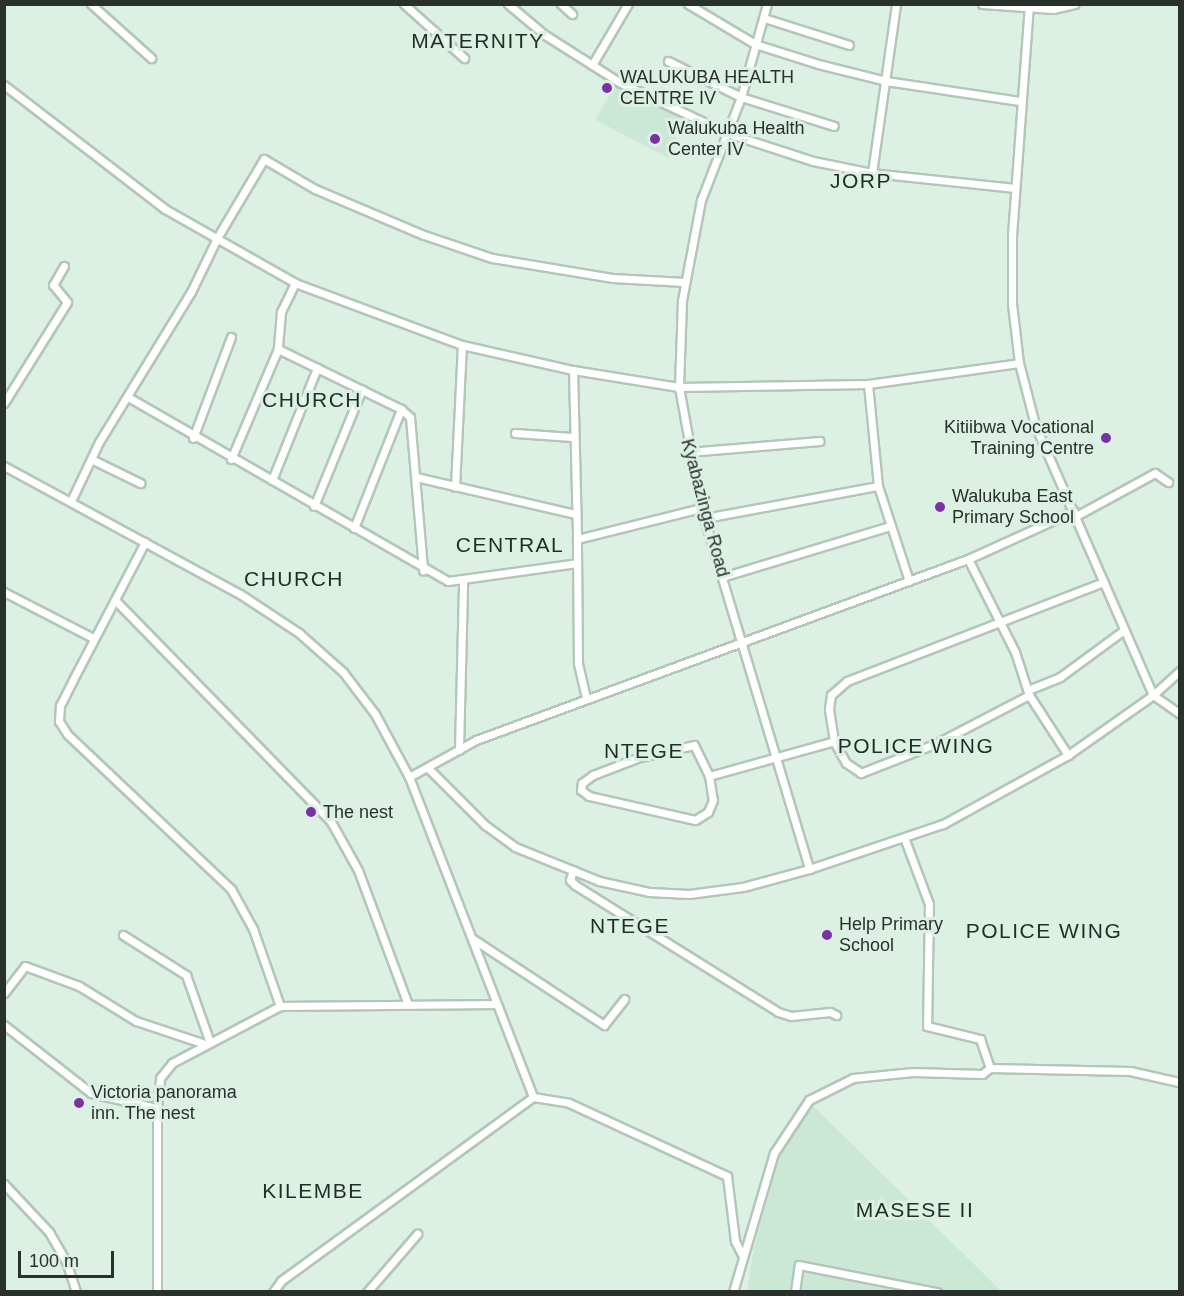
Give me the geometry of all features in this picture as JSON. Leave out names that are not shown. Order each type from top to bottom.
[{"type":"street","points":[[91,4],[151,58]]},
{"type":"street","points":[[404,4],[464,58]]},
{"type":"street","points":[[508,4],[592,65],[727,133],[813,160],[872,173],[1014,188]]},
{"type":"street","points":[[561,4],[572,14]]},
{"type":"street","points":[[592,65],[628,4]]},
{"type":"street","points":[[688,4],[702,8],[755,44],[886,81],[1020,101]]},
{"type":"street","name":"Kyabazinga Road","points":[[767,4],[741,97],[701,200],[684,282],[679,387],[688,452],[701,508],[773,755],[809,869]]},
{"type":"street","points":[[872,173],[896,4]]},
{"type":"street","points":[[982,4],[1029,5],[1053,9],[1074,4]]},
{"type":"street","points":[[1029,5],[1014,188],[1012,304],[1019,363],[1035,425],[1153,695],[1179,714]]},
{"type":"street","points":[[764,18],[849,45]]},
{"type":"street","points":[[668,61],[741,97],[834,126]]},
{"type":"street","points":[[4,86],[126,181],[294,283],[462,345],[573,370],[679,387],[868,384],[1019,363]]},
{"type":"street","points":[[71,501],[91,459],[191,292],[217,238],[264,159],[336,198],[424,235],[492,258],[613,278],[684,282]]},
{"type":"street","points":[[4,403],[67,302],[53,285],[63,266]]},
{"type":"street","points":[[231,459],[278,349],[281,312],[294,283]]},
{"type":"street","points":[[194,438],[231,337]]},
{"type":"street","points":[[455,487],[462,345]]},
{"type":"street","points":[[278,349],[401,409],[410,417],[423,570]]},
{"type":"street","points":[[272,480],[317,368]]},
{"type":"street","points":[[573,370],[572,437],[577,539],[578,663],[586,698]]},
{"type":"street","points":[[868,384],[878,486],[909,581]]},
{"type":"street","points":[[314,506],[362,389]]},
{"type":"street","points":[[128,397],[194,438],[272,480],[423,570],[448,581],[464,581],[577,563]]},
{"type":"street","points":[[354,528],[401,409]]},
{"type":"street","points":[[515,433],[572,437]]},
{"type":"street","points":[[688,452],[820,441]]},
{"type":"street","points":[[91,459],[140,483]]},
{"type":"street","points":[[4,466],[240,594],[317,647],[364,697],[409,777],[533,1097]]},
{"type":"street","points":[[409,777],[459,750],[586,698],[968,559],[1075,513],[1155,473],[1168,482]]},
{"type":"street","points":[[416,477],[574,514]]},
{"type":"street","points":[[705,518],[878,486]]},
{"type":"street","points":[[577,539],[701,508]]},
{"type":"street","points":[[722,577],[890,526]]},
{"type":"street","points":[[145,542],[93,638],[60,706],[62,728],[231,889],[253,929],[280,1006]]},
{"type":"street","points":[[968,559],[998,624],[1015,652],[1028,693],[1068,755]]},
{"type":"street","points":[[459,750],[464,581]]},
{"type":"street","points":[[1104,582],[837,687],[829,702],[834,741],[854,770],[871,771],[937,742],[1060,677],[1124,630]]},
{"type":"street","points":[[4,592],[93,638]]},
{"type":"street","points":[[115,600],[330,820],[358,870],[407,1002]]},
{"type":"street","points":[[429,768],[485,825],[515,847],[599,881],[649,892],[689,894],[743,886],[905,840],[979,806],[1068,755],[1153,695],[1179,671]]},
{"type":"street","points":[[709,776],[773,755],[834,741]]},
{"type":"street","points":[[691,745],[698,747],[709,776],[711,806],[695,820],[589,796],[582,790],[582,783],[593,775],[691,745]]},
{"type":"street","points":[[905,840],[929,904],[926,1023],[934,1030],[980,1040],[990,1068]]},
{"type":"street","points":[[573,870],[570,880],[575,885],[778,1012],[836,1015]]},
{"type":"street","points":[[123,935],[186,975],[206,1042]]},
{"type":"street","points":[[473,939],[604,1025],[624,999]]},
{"type":"street","points":[[4,993],[25,966],[79,986],[136,1021],[206,1042]]},
{"type":"street","points":[[158,1292],[157,1108],[164,1070],[206,1042],[280,1006],[407,1002],[496,1004]]},
{"type":"street","points":[[4,1025],[91,1093],[157,1108]]},
{"type":"street","points":[[734,1292],[742,1255],[774,1153],[809,1100],[853,1078],[913,1071],[982,1074],[990,1068],[1130,1071],[1179,1082]]},
{"type":"street","points":[[273,1292],[280,1281],[533,1097],[569,1103],[727,1176],[735,1241],[742,1255]]},
{"type":"street","points":[[4,1184],[49,1232],[66,1261],[76,1292]]},
{"type":"street","points":[[367,1292],[417,1234]]},
{"type":"street","points":[[795,1292],[800,1265],[937,1292]]},
{"type":"shaded area","name":"Walukuba Health Center IV","points":[[614,85],[685,120],[668,158],[596,120]]},
{"type":"shaded area","points":[[808,1101],[999,1289],[997,1292],[747,1292],[754,1248],[779,1157]]},
{"type":"place","name":"WALUKUBA HEALTH CENTRE IV","points":[[607,88]]},
{"type":"place","name":"Walukuba Health Center IV","points":[[655,139]]},
{"type":"place","name":"Kitiibwa Vocational Training Centre","points":[[1106,438]]},
{"type":"place","name":"Walukuba East Primary School","points":[[940,507]]},
{"type":"place","name":"The nest","points":[[311,812]]},
{"type":"place","name":"Help Primary School","points":[[827,935]]},
{"type":"place","name":"Victoria panorama inn. The nest","points":[[79,1103]]},
{"type":"district","name":"MATERNITY","points":[[478,41]]},
{"type":"district","name":"JORP","points":[[861,181]]},
{"type":"district","name":"CHURCH","points":[[312,400]]},
{"type":"district","name":"CENTRAL","points":[[510,545]]},
{"type":"district","name":"CHURCH","points":[[294,579]]},
{"type":"district","name":"POLICE WING","points":[[916,746]]},
{"type":"district","name":"NTEGE","points":[[644,751]]},
{"type":"district","name":"NTEGE","points":[[630,926]]},
{"type":"district","name":"POLICE WING","points":[[1044,931]]},
{"type":"district","name":"KILEMBE","points":[[313,1191]]},
{"type":"district","name":"MASESE II","points":[[915,1210]]}]
